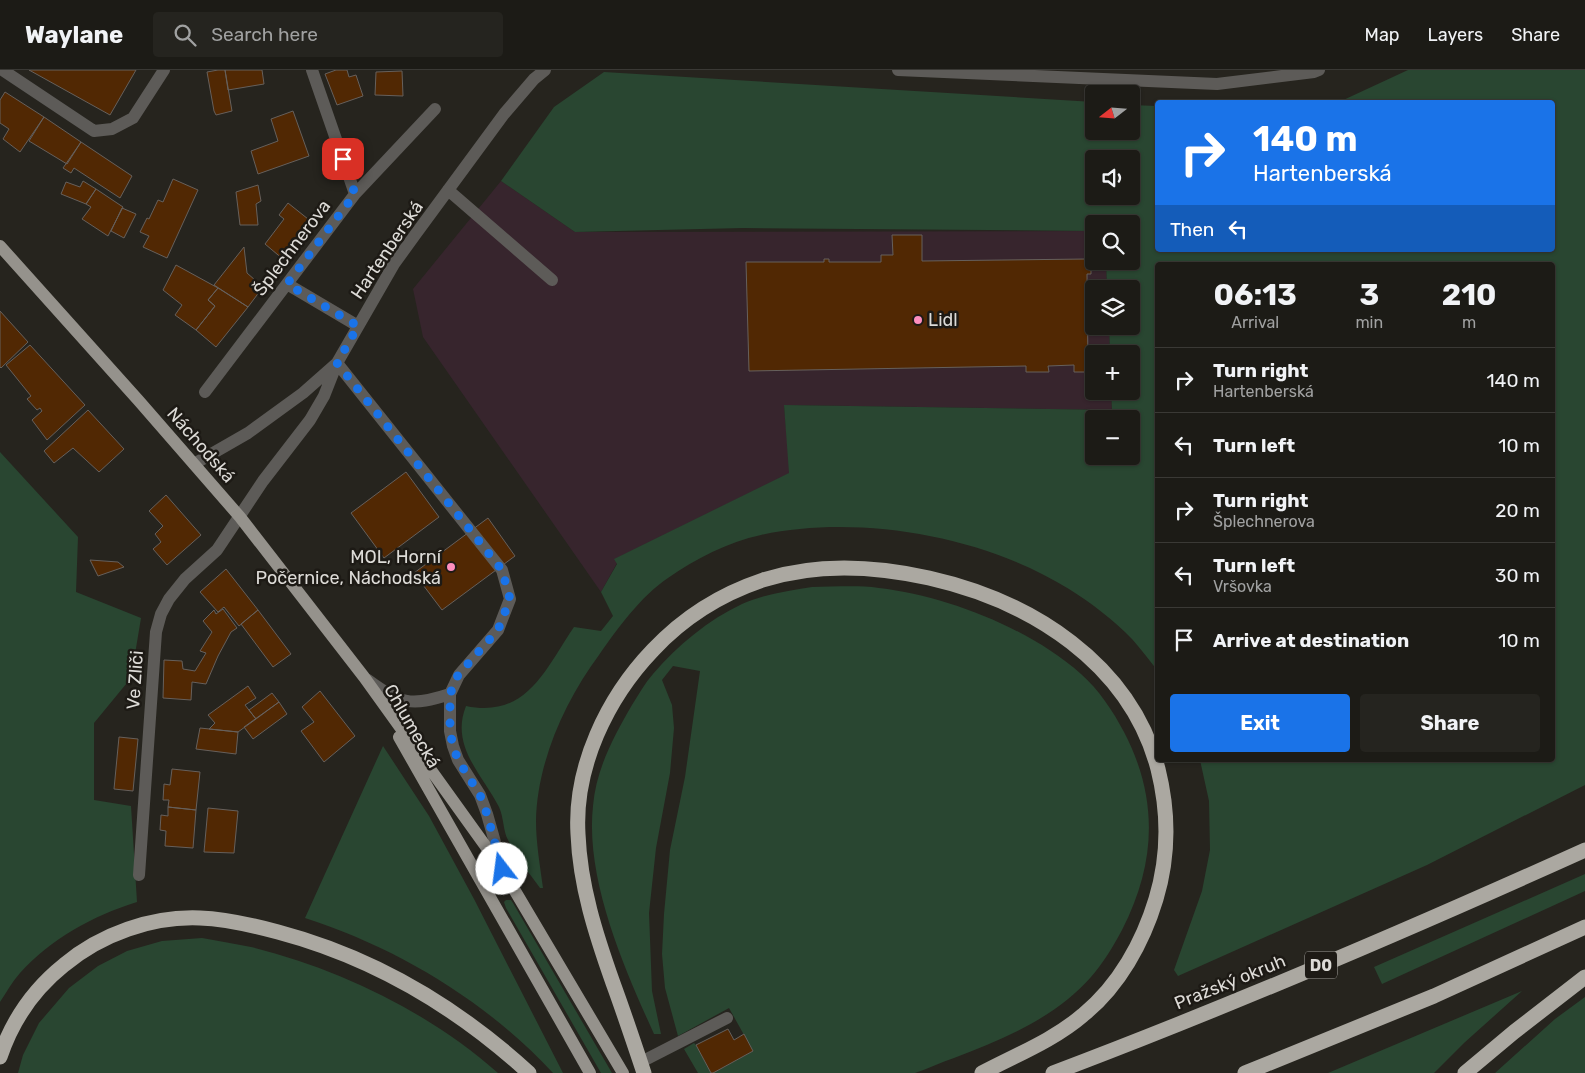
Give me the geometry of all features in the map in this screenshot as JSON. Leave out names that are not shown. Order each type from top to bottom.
[{"type":"highway","points":[[642,1068],[589,909],[579,857],[578,808],[581,783],[588,759],[604,719],[629,679],[644,658],[678,625],[697,612],[741,588],[764,580],[830,568],[854,568],[909,574],[964,588],[989,596],[1027,614],[1070,640],[1115,683],[1128,701],[1155,758]]},
{"type":"highway","points":[[982,1073],[1058,1033],[1081,1017],[1096,1004],[1125,967],[1144,930],[1161,880],[1167,823],[1156,762]]},
{"type":"highway","name":"Pražský okruh","points":[[1053,1073],[1364,947],[1585,850]]},
{"type":"highway","points":[[0,1057],[12,1027],[36,992],[54,973],[88,946],[107,937],[146,924],[173,919],[201,918],[248,924],[299,937],[369,964],[421,992],[458,1015],[529,1073]]},
{"type":"highway","points":[[1245,1073],[1434,996],[1585,927]]},
{"type":"highway","points":[[1465,1073],[1585,977]]},
{"type":"main road","name":"Náchodská","points":[[0,246],[240,517],[364,677]]},
{"type":"main road","name":"Chlumecká","points":[[364,677],[502,869],[622,1073]]},
{"type":"main road","name":"Chlumecká","points":[[364,677],[590,1073]]},
{"type":"street","points":[[4,71],[94,130],[112,129],[133,118],[164,70]]},
{"type":"street","points":[[312,70],[355,194]]},
{"type":"street","name":"Hartenberská","points":[[194,464],[255,428],[296,398],[337,363],[394,264],[518,96],[545,70]]},
{"type":"street","points":[[898,70],[1217,84],[1319,70]]},
{"type":"street","name":"Šplechnerova","points":[[205,392],[355,194],[435,109]]},
{"type":"street","points":[[448,190],[552,280]]},
{"type":"street","points":[[287,284],[358,326]]},
{"type":"street","points":[[337,363],[502,570],[510,599],[498,630],[458,675],[450,694],[450,731],[453,746],[458,760],[480,795],[502,869]]},
{"type":"street","name":"Ve Zliči","points":[[139,875],[156,632],[161,614],[169,599],[185,579],[217,550],[263,481],[310,420],[324,396],[337,363]]},
{"type":"street","points":[[364,677],[391,696],[409,702],[429,701],[450,694]]},
{"type":"street","points":[[642,1068],[727,1018]]},
{"type":"shaded area","points":[[501,181],[575,232],[1085,231],[1085,270],[1106,270],[1107,280],[1085,280],[1085,335],[1109,335],[1110,345],[1085,345],[1085,400],[1111,400],[1112,410],[784,405],[790,473],[615,559],[617,563],[601,592],[423,337],[413,289]]},
{"type":"green space","points":[[1408,70],[1585,70],[1585,785],[1427,865],[1178,976],[1174,970],[1202,891],[1210,850],[1209,801],[1200,762],[1555,762],[1555,262],[1155,262],[1155,667],[1125,632],[1077,594],[1035,571],[999,555],[960,543],[920,534],[839,527],[799,529],[761,535],[736,542],[689,564],[648,594],[614,635],[575,692],[555,733],[541,777],[536,821],[537,846],[543,888],[540,888],[511,846],[505,833],[499,807],[470,759],[465,747],[462,734],[462,720],[466,706],[487,708],[505,705],[520,698],[544,673],[574,627],[601,631],[613,616],[601,592],[617,564],[614,559],[789,473],[784,405],[1112,410],[1111,400],[1140,400],[1140,345],[1110,345],[1109,335],[1140,335],[1140,280],[1107,280],[1106,270],[1140,270],[1140,215],[1085,215],[1085,231],[743,228],[575,232],[501,181],[554,107],[604,72],[1085,101],[1085,140],[1140,140],[1140,105],[1155,106],[1155,252],[1555,252],[1555,100],[1343,100]]},
{"type":"green space","points":[[0,452],[78,537],[76,592],[141,618],[131,678],[94,723],[94,800],[131,806],[137,902],[104,914],[59,939],[20,973],[0,1002]]},
{"type":"green space","points":[[812,587],[871,587],[932,598],[986,617],[1037,642],[1081,674],[1100,694],[1124,732],[1143,782],[1148,807],[1149,831],[1142,881],[1122,930],[1108,955],[1095,972],[1077,991],[1045,1016],[991,1043],[915,1073],[713,1073],[753,1051],[729,1008],[678,1036],[665,988],[662,954],[664,914],[670,850],[685,777],[700,671],[673,666],[662,680],[672,705],[674,728],[670,773],[656,848],[649,913],[652,991],[661,1034],[654,1034],[631,981],[609,923],[601,893],[592,834],[595,792],[607,753],[632,705],[650,677],[683,643],[729,610],[776,593]]},
{"type":"green space","points":[[383,746],[429,816],[474,899],[563,1073],[553,1073],[499,1023],[470,1000],[439,980],[407,961],[374,945],[340,930],[305,918]]},
{"type":"green space","points":[[1585,874],[1585,891],[1382,984],[1374,967]]},
{"type":"green space","points":[[511,900],[513,903],[612,1073],[601,1073],[506,908],[504,902]]},
{"type":"green space","points":[[202,938],[251,947],[284,956],[350,980],[413,1012],[471,1051],[498,1073],[18,1073],[23,1055],[39,1023],[69,988],[98,966],[127,951],[162,941]]},
{"type":"green space","points":[[1522,991],[1434,1073],[1328,1073]]},
{"type":"green space","points":[[1585,997],[1585,1073],[1495,1073],[1555,1019]]},
{"type":"green space","points":[[694,1043],[711,1073],[698,1073],[684,1049]]},
{"type":"building","points":[[29,70],[136,70],[110,115]]},
{"type":"building","points":[[225,70],[232,111],[216,115],[207,72]]},
{"type":"building","points":[[225,70],[262,70],[264,84],[228,90]]},
{"type":"building","points":[[336,70],[347,70],[349,77],[356,75],[363,96],[337,105],[325,74]]},
{"type":"building","points":[[402,71],[403,96],[375,95],[376,72]]},
{"type":"building","points":[[5,92],[44,117],[20,152],[3,139],[9,129],[0,123],[0,100]]},
{"type":"building","points":[[293,111],[309,156],[258,174],[251,151],[278,141],[271,119]]},
{"type":"building","points":[[44,117],[81,142],[67,164],[29,141]]},
{"type":"building","points":[[81,142],[132,176],[120,198],[74,168],[71,173],[63,168]]},
{"type":"building","points":[[173,179],[198,190],[167,258],[143,247],[149,236],[140,232],[158,200],[163,202]]},
{"type":"building","points":[[83,181],[96,189],[86,204],[61,194],[66,182],[80,187]]},
{"type":"building","points":[[258,185],[261,201],[256,204],[258,225],[240,225],[236,192]]},
{"type":"building","points":[[96,189],[123,207],[108,236],[82,219],[91,207],[86,204]]},
{"type":"building","points":[[288,203],[313,223],[284,260],[265,244],[284,219],[279,215]]},
{"type":"building","points":[[122,208],[136,214],[124,238],[111,231]]},
{"type":"building","name":"Lidl","points":[[892,235],[922,235],[922,261],[1085,259],[1085,270],[1091,270],[1091,274],[1087,274],[1087,280],[1085,280],[1085,335],[1088,335],[1088,345],[1085,345],[1085,372],[1074,372],[1074,365],[1048,366],[1049,372],[1026,372],[1026,366],[749,371],[746,262],[824,262],[824,259],[829,259],[829,262],[881,262],[881,255],[893,255]]},
{"type":"building","points":[[244,247],[247,273],[263,287],[248,307],[214,285]]},
{"type":"building","points":[[176,265],[218,288],[208,300],[215,306],[196,330],[175,315],[182,305],[163,290]]},
{"type":"building","points":[[218,288],[248,307],[216,347],[196,330],[215,306],[208,300]]},
{"type":"building","points":[[0,311],[28,342],[1,368],[0,367]]},
{"type":"building","points":[[30,345],[85,405],[47,440],[32,420],[42,411],[40,408],[37,410],[27,399],[31,396],[6,365]]},
{"type":"building","points":[[88,410],[124,449],[99,472],[73,448],[54,463],[44,451]]},
{"type":"building","points":[[406,472],[439,517],[384,558],[351,513]]},
{"type":"building","points":[[166,495],[201,535],[167,565],[153,549],[161,542],[155,534],[163,526],[149,511]]},
{"type":"building","points":[[488,518],[515,556],[442,610],[414,573]]},
{"type":"building","points":[[90,560],[118,562],[124,567],[98,576]]},
{"type":"building","points":[[226,569],[258,610],[239,626],[224,607],[218,612],[200,592]]},
{"type":"building","points":[[223,609],[237,628],[231,632],[206,684],[192,682],[191,700],[163,698],[164,660],[182,661],[183,669],[195,671],[206,653],[200,651],[212,632],[203,621],[214,610],[216,614]]},
{"type":"building","points":[[258,610],[291,654],[273,667],[241,624]]},
{"type":"building","points":[[248,686],[256,698],[245,705],[256,719],[238,732],[209,729],[215,723],[208,715]]},
{"type":"building","points":[[320,691],[355,736],[324,762],[301,731],[314,722],[302,707]]},
{"type":"building","points":[[272,693],[279,702],[256,719],[249,710]]},
{"type":"building","points":[[279,702],[287,714],[253,739],[244,727]]},
{"type":"building","points":[[200,728],[238,732],[236,754],[196,749]]},
{"type":"building","points":[[119,737],[138,739],[133,791],[114,789]]},
{"type":"building","points":[[172,769],[200,772],[196,810],[168,807],[169,800],[163,800],[164,784],[170,785]]},
{"type":"building","points":[[168,807],[196,810],[193,848],[165,846],[166,831],[160,830],[161,815],[168,816]]},
{"type":"building","points":[[208,808],[238,811],[234,853],[204,852]]},
{"type":"building","points":[[728,1029],[734,1040],[744,1034],[753,1051],[711,1073],[696,1045]]},
{"type":"place","name":"Lidl","points":[[918,320]]},
{"type":"place","name":"MOL, Horní Počernice, Náchodská","points":[[451,567]]},
{"type":"route","points":[[343,159],[355,194],[287,284],[358,326],[337,363],[502,570],[510,599],[498,630],[458,675],[450,694],[450,731],[458,760],[480,795],[502,869]]}]
